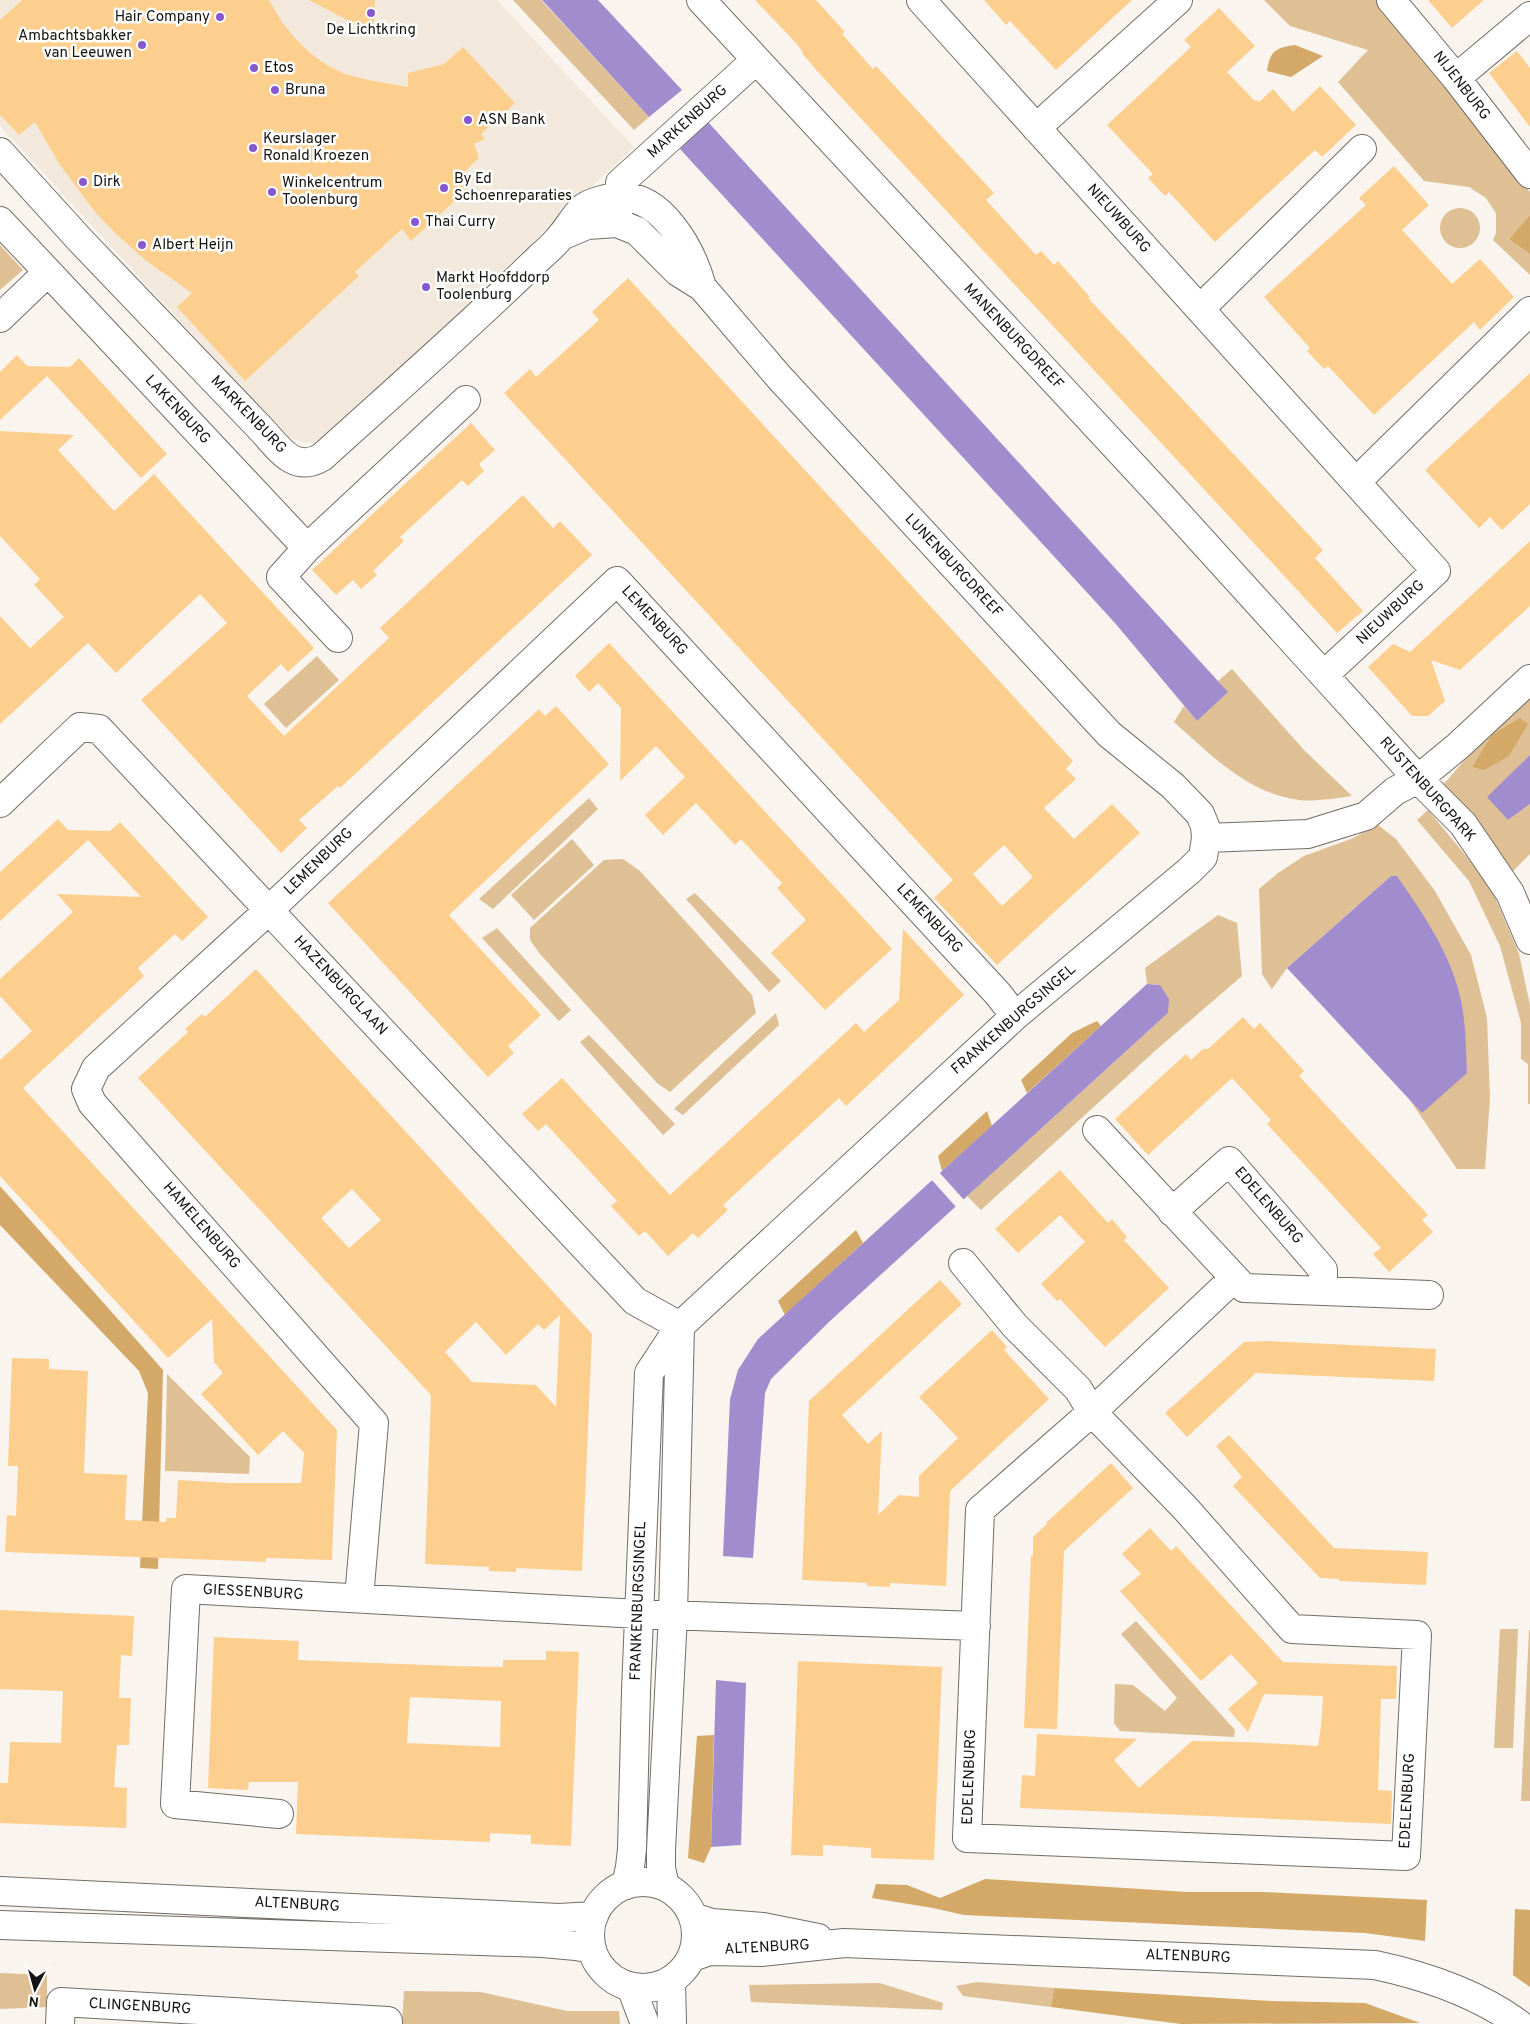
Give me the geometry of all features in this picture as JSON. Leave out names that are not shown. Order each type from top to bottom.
[{"type":"street","name":"MANENBURGDREEF","points":[[701,0],[1165,500],[1324,676]]},
{"type":"street","name":"NIEUWBURG","points":[[921,0],[1436,571],[1324,676]]},
{"type":"street","points":[[1036,128],[1178,0]]},
{"type":"street","name":"NIJENBURG","points":[[1391,0],[1456,78],[1530,174]]},
{"type":"street","points":[[1456,78],[1530,16]]},
{"type":"street","name":"MARKENBURG","points":[[0,152],[80,240],[291,460],[302,464],[313,463],[429,360],[561,236],[587,225],[619,201],[756,60]]},
{"type":"street","points":[[1200,309],[1362,149]]},
{"type":"street","name":"LUNENBURGDREEF","points":[[619,201],[639,200],[656,208],[676,232],[695,263],[702,286],[778,377],[1109,734],[1173,786],[1200,814],[1205,826],[1206,838]]},
{"type":"street","name":"LAKENBURG","points":[[0,221],[307,548]]},
{"type":"street","points":[[0,318],[48,272]]},
{"type":"street","points":[[1356,482],[1530,312]]},
{"type":"street","points":[[338,638],[281,577],[307,548],[466,400]]},
{"type":"street","name":"LEMENBURG","points":[[269,910],[617,580],[992,987],[1015,1016]]},
{"type":"street","name":"RUSTENBURGPARK","points":[[1324,676],[1418,779],[1463,824],[1510,893],[1530,940]]},
{"type":"street","points":[[1206,838],[1308,834],[1366,816],[1395,791],[1418,779],[1458,746],[1530,679]]},
{"type":"street","name":"HAZENBURGLAAN","points":[[0,803],[80,727],[99,729],[635,1302],[680,1326]]},
{"type":"street","name":"FRANKENBURGSINGEL","points":[[626,1885],[632,1849],[649,1373],[680,1326],[1015,1016],[1189,871],[1204,857],[1206,838]]},
{"type":"street","name":"HAMELENBURG","points":[[269,910],[96,1068],[86,1089],[92,1103],[374,1423],[359,1598]]},
{"type":"street","points":[[1097,1130],[1244,1288],[1429,1295]]},
{"type":"street","name":"EDELENBURG","points":[[1172,1212],[1229,1161],[1323,1270],[1324,1290]]},
{"type":"street","name":"EDELENBURG","points":[[963,1263],[1015,1326],[1078,1388],[1092,1412],[1185,1508],[1292,1630],[1417,1635],[1406,1856],[967,1838],[980,1510],[1092,1412],[1234,1278]]},
{"type":"street","points":[[664,1886],[661,1850],[673,1614],[680,1326]]},
{"type":"street","name":"GIESSENBURG","points":[[279,1814],[175,1804],[186,1589],[639,1614],[673,1614]]},
{"type":"street","points":[[673,1614],[976,1626]]},
{"type":"street","points":[[641,1882],[664,1886],[681,1898],[693,1917],[696,1936],[692,1957],[686,1967],[671,1980],[651,1987],[631,1987],[608,1974],[599,1964],[592,1949],[594,1916],[602,1902],[614,1891],[626,1885],[641,1882]]},
{"type":"street","name":"ALTENBURG","points":[[0,1891],[559,1918],[594,1916]]},
{"type":"street","name":"ALTENBURG","points":[[693,1917],[712,1922],[763,1926],[844,1943]]},
{"type":"street","name":"ALTENBURG","points":[[0,1924],[543,1943],[592,1949]]},
{"type":"street","name":"ALTENBURG","points":[[692,1957],[710,1951],[762,1952],[844,1943],[1375,1965],[1416,1974],[1459,1990],[1504,2013],[1519,2024]]},
{"type":"street","points":[[671,1980],[672,2024]]},
{"type":"street","points":[[631,1987],[645,2024]]},
{"type":"street","name":"CLINGENBURG","points":[[60,2024],[61,2002],[388,2021],[388,2024]]},
{"type":"shaded area","name":"Winkelcentrum Toolenburg","points":[[0,0],[497,0],[634,147],[323,440],[305,443],[286,436],[0,126]]},
{"type":"shaded area","points":[[513,0],[541,0],[649,117],[634,130]]},
{"type":"shaded area","points":[[542,0],[598,0],[682,90],[649,117]]},
{"type":"shaded area","points":[[1264,0],[1382,0],[1438,64],[1530,192],[1530,215],[1509,239],[1530,254],[1530,275],[1493,240],[1496,233],[1496,213],[1486,198],[1469,187],[1424,181],[1338,82],[1368,50],[1290,26]]},
{"type":"shaded area","points":[[1295,45],[1323,56],[1291,77],[1267,71],[1272,55],[1278,49]]},
{"type":"shaded area","points":[[708,122],[1228,692],[1197,721],[1115,623],[680,149]]},
{"type":"shaded area","points":[[1460,208],[1474,214],[1480,228],[1474,242],[1460,248],[1446,242],[1440,228],[1446,214]]},
{"type":"shaded area","points":[[1530,215],[1530,254],[1509,239]]},
{"type":"shaded area","points":[[0,245],[23,270],[0,290]]},
{"type":"shaded area","points":[[317,656],[339,680],[286,728],[264,704]]},
{"type":"shaded area","points":[[1232,669],[1304,750],[1352,796],[1325,800],[1299,800],[1263,790],[1231,771],[1174,722],[1184,706],[1197,721],[1227,692],[1218,681]]},
{"type":"shaded area","points":[[1530,694],[1530,755],[1488,797],[1508,820],[1530,804],[1530,854],[1512,872],[1442,786],[1497,723]]},
{"type":"shaded area","points":[[1520,718],[1528,724],[1509,756],[1484,770],[1472,767],[1492,735]]},
{"type":"shaded area","points":[[1530,755],[1530,804],[1508,820],[1487,797]]},
{"type":"shaded area","points":[[589,798],[598,809],[493,909],[479,899]]},
{"type":"shaded area","points":[[1428,810],[1490,885],[1519,954],[1530,1005],[1530,1104],[1528,1104],[1528,1064],[1521,1059],[1521,1023],[1500,946],[1469,881],[1417,820]]},
{"type":"shaded area","points":[[1378,825],[1396,839],[1435,891],[1471,955],[1487,1018],[1490,1098],[1485,1169],[1457,1169],[1409,1099],[1423,1113],[1391,876],[1287,968],[1272,989],[1262,974],[1259,889],[1278,873],[1304,856],[1351,839]]},
{"type":"shaded area","points":[[572,839],[594,865],[534,920],[511,895]]},
{"type":"shaded area","points":[[623,859],[640,871],[752,995],[756,1013],[670,1092],[657,1083],[540,954],[530,940],[530,928],[604,860]]},
{"type":"shaded area","points":[[1391,876],[1397,876],[1444,951],[1457,984],[1464,1019],[1467,1073],[1422,1113],[1287,968]]},
{"type":"shaded area","points":[[695,893],[781,981],[769,992],[686,899]]},
{"type":"shaded area","points":[[1218,915],[1237,923],[1242,976],[1156,1050],[981,1210],[967,1196],[1168,1013],[1160,985],[1147,984],[1145,968]]},
{"type":"shaded area","points":[[497,928],[571,1010],[559,1021],[482,938]]},
{"type":"shaded area","points":[[1147,984],[1160,985],[1169,999],[1168,1013],[830,1321],[771,1379],[765,1393],[753,1558],[723,1556],[730,1399],[738,1370],[758,1339]]},
{"type":"shaded area","points":[[776,1013],[779,1025],[683,1115],[674,1109]]},
{"type":"shaded area","points":[[1097,1021],[1101,1026],[1027,1093],[1021,1080],[1072,1033]]},
{"type":"shaded area","points":[[589,1035],[675,1124],[663,1135],[580,1042]]},
{"type":"shaded area","points":[[987,1111],[992,1126],[942,1171],[938,1156]]},
{"type":"shaded area","points":[[0,1186],[163,1370],[158,1569],[140,1568],[148,1393],[139,1371],[0,1225]]},
{"type":"shaded area","points":[[856,1230],[863,1243],[785,1315],[778,1301]]},
{"type":"shaded area","points":[[167,1374],[250,1457],[249,1474],[165,1471]]},
{"type":"shaded area","points":[[1136,1621],[1235,1730],[1234,1737],[1120,1731],[1114,1723],[1115,1684],[1133,1685],[1165,1711],[1177,1698],[1121,1634]]},
{"type":"shaded area","points":[[1500,1629],[1518,1629],[1513,1748],[1494,1748]]},
{"type":"shaded area","points":[[1529,1630],[1530,1801],[1521,1801]]},
{"type":"shaded area","points":[[716,1680],[746,1683],[741,1845],[711,1847]]},
{"type":"shaded area","points":[[714,1735],[711,1847],[704,1863],[688,1858],[697,1736]]},
{"type":"shaded area","points":[[985,1879],[1187,1892],[1263,1892],[1427,1900],[1425,1941],[1365,1933],[964,1915],[872,1898],[876,1884],[907,1885],[940,1898]]},
{"type":"shaded area","points":[[1515,1909],[1530,1910],[1530,1987],[1513,1975]]},
{"type":"shaded area","points":[[0,1973],[47,1975],[47,2007],[0,2009]]},
{"type":"shaded area","points":[[977,1982],[1054,1988],[1051,2007],[963,1996],[956,1986]]},
{"type":"shaded area","points":[[880,1983],[943,2003],[942,2010],[751,2002],[749,1985]]},
{"type":"shaded area","points":[[1054,1988],[1271,2001],[1365,2003],[1420,2023],[1181,2024],[1051,2007]]},
{"type":"shaded area","points":[[404,1991],[481,1992],[567,2011],[619,2011],[620,2024],[402,2024]]},
{"type":"pier","points":[[938,1171],[965,1201],[957,1208],[930,1178]]},
{"type":"building","name":"Winkelcentrum Toolenburg","points":[[22,0],[269,0],[282,22],[310,53],[327,65],[345,74],[408,87],[408,73],[444,64],[463,47],[515,103],[481,134],[485,139],[474,144],[479,158],[457,179],[468,189],[411,241],[402,229],[355,272],[359,276],[245,381],[177,307],[192,293],[145,260],[95,212],[60,165],[35,122],[19,135],[0,115],[0,20]]},
{"type":"building","points":[[309,0],[375,0],[374,24],[358,24],[347,20]]},
{"type":"building","points":[[755,0],[816,0],[845,32],[842,34],[873,69],[876,66],[994,193],[986,200],[1036,255],[1041,251],[1054,265],[1058,261],[1090,297],[1088,298],[1323,550],[1315,558],[1363,611],[1337,633],[818,72],[796,43]]},
{"type":"building","points":[[984,0],[1132,0],[1056,70],[1010,21],[1006,25]]},
{"type":"building","points":[[1428,0],[1484,0],[1452,28]]},
{"type":"building","points":[[1219,8],[1255,46],[1227,72],[1255,101],[1259,102],[1273,89],[1293,112],[1320,86],[1356,125],[1322,157],[1315,150],[1215,242],[1169,192],[1165,196],[1148,178],[1153,174],[1107,125],[1191,47],[1184,40]]},
{"type":"building","points":[[1517,51],[1530,68],[1530,127],[1489,73]]},
{"type":"building","points":[[1394,166],[1429,205],[1402,230],[1452,284],[1480,259],[1514,297],[1480,330],[1474,322],[1374,415],[1328,366],[1324,369],[1307,351],[1310,348],[1264,297],[1366,205],[1359,198]]},
{"type":"building","points":[[628,278],[1073,761],[1066,769],[1076,779],[1044,808],[1074,839],[1112,804],[1140,833],[997,965],[934,898],[953,880],[504,393],[530,369],[536,377],[599,320],[592,312]],"holes":[[[1004,845],[1033,877],[1002,906],[973,874]]]},
{"type":"building","points":[[17,355],[27,366],[70,367],[79,358],[167,454],[141,478],[47,376],[0,420],[0,372]]},
{"type":"building","points":[[1530,373],[1530,504],[1502,530],[1490,517],[1479,528],[1425,470]]},
{"type":"building","points":[[471,423],[495,450],[479,464],[484,471],[468,486],[462,480],[400,537],[404,541],[373,571],[377,575],[361,589],[353,580],[336,595],[312,570]]},
{"type":"building","points":[[0,431],[74,435],[58,450],[114,511],[154,474],[314,648],[288,672],[281,664],[247,696],[284,736],[389,638],[380,628],[523,495],[553,528],[560,521],[592,555],[340,788],[338,786],[299,820],[307,828],[281,853],[141,700],[227,623],[200,594],[116,673],[88,643],[0,724],[0,616],[30,648],[64,617],[34,585],[40,579],[0,536]]},
{"type":"building","points":[[1530,541],[1530,606],[1460,670],[1431,660],[1445,701],[1428,716],[1412,716],[1368,667],[1393,644],[1410,652]]},
{"type":"building","points":[[609,643],[892,949],[825,1010],[771,953],[806,920],[777,888],[782,883],[741,839],[735,845],[696,803],[663,835],[645,815],[685,777],[656,746],[620,781],[621,708],[598,683],[589,692],[575,676]]},
{"type":"building","points":[[556,706],[609,764],[449,915],[541,1015],[508,1046],[514,1053],[488,1077],[328,903],[539,709],[545,716]]},
{"type":"building","points":[[58,819],[68,830],[110,831],[120,822],[208,917],[182,941],[175,934],[138,968],[144,976],[23,1088],[337,1430],[332,1560],[266,1558],[266,1562],[5,1552],[7,1515],[16,1516],[18,1466],[8,1466],[12,1358],[49,1359],[49,1369],[88,1371],[84,1473],[127,1475],[125,1520],[166,1522],[166,1518],[176,1518],[178,1480],[230,1483],[301,1483],[304,1453],[283,1431],[258,1455],[201,1394],[223,1373],[214,1362],[212,1319],[168,1358],[0,1176],[0,1060],[32,1031],[0,996],[0,979],[73,912],[57,894],[141,897],[88,840],[0,921],[0,872]]},
{"type":"building","points":[[903,929],[964,995],[846,1106],[839,1098],[723,1205],[728,1210],[698,1238],[693,1233],[668,1256],[645,1231],[639,1236],[611,1206],[617,1201],[546,1124],[538,1131],[522,1114],[562,1078],[670,1195],[856,1023],[864,1032],[899,1000]]},
{"type":"building","points":[[256,969],[592,1334],[582,1571],[516,1568],[516,1572],[489,1571],[489,1567],[425,1564],[431,1395],[138,1078],[188,1032],[185,1029],[202,1014],[205,1017]],"holes":[[[352,1189],[381,1220],[349,1248],[321,1218]],[[560,1315],[556,1407],[536,1385],[472,1382],[445,1352],[476,1322],[506,1355],[538,1324],[544,1330]]]},
{"type":"building","points":[[1243,1017],[1254,1029],[1260,1023],[1304,1071],[1299,1076],[1428,1215],[1422,1220],[1433,1232],[1389,1272],[1373,1254],[1381,1248],[1267,1124],[1271,1120],[1232,1078],[1148,1155],[1115,1119],[1186,1054],[1191,1060],[1203,1049],[1208,1049]]},
{"type":"building","points":[[1060,1170],[1108,1223],[1112,1219],[1127,1237],[1124,1240],[1169,1288],[1105,1347],[1060,1299],[1057,1301],[1041,1284],[1085,1242],[1060,1215],[1018,1253],[995,1229]]},
{"type":"building","points":[[940,1280],[962,1304],[842,1415],[868,1444],[882,1431],[878,1515],[899,1495],[919,1497],[919,1476],[958,1438],[919,1397],[992,1330],[1007,1347],[1004,1350],[1049,1399],[950,1491],[946,1586],[890,1583],[890,1587],[867,1586],[867,1583],[802,1580],[809,1401]]},
{"type":"building","points":[[1264,1341],[1436,1349],[1434,1381],[1256,1373],[1187,1437],[1165,1413],[1244,1342]]},
{"type":"building","points":[[1229,1435],[1334,1548],[1428,1552],[1426,1585],[1339,1581],[1339,1579],[1320,1578],[1233,1486],[1242,1477],[1216,1446]]},
{"type":"building","points":[[1111,1463],[1133,1488],[1064,1551],[1057,1729],[1024,1728],[1033,1537]]},
{"type":"building","points":[[1150,1528],[1171,1551],[1176,1546],[1283,1662],[1397,1666],[1396,1699],[1381,1699],[1378,1790],[1392,1791],[1391,1824],[1020,1808],[1022,1775],[1035,1776],[1037,1734],[1137,1739],[1114,1760],[1139,1788],[1192,1741],[1318,1746],[1323,1696],[1264,1694],[1248,1732],[1228,1709],[1258,1683],[1231,1654],[1201,1681],[1120,1591],[1141,1574],[1122,1554]]},
{"type":"building","points":[[0,1610],[134,1616],[132,1656],[121,1655],[119,1698],[131,1698],[129,1745],[117,1745],[114,1787],[127,1788],[126,1828],[0,1823],[0,1783],[8,1783],[10,1742],[61,1743],[63,1691],[0,1689]]},
{"type":"building","points":[[214,1637],[299,1641],[298,1660],[503,1667],[503,1660],[546,1660],[546,1651],[579,1652],[571,1846],[531,1844],[531,1835],[490,1833],[490,1842],[296,1834],[298,1782],[249,1782],[248,1790],[208,1788]],"holes":[[[410,1697],[501,1701],[500,1747],[407,1743]]]},
{"type":"building","points":[[798,1661],[942,1667],[934,1860],[871,1858],[871,1848],[823,1845],[823,1856],[791,1855]]},
{"type":"place","name":"De Lichtkring","points":[[371,13]]},
{"type":"place","name":"Hair Company","points":[[220,17]]},
{"type":"place","name":"Ambachtsbakker van Leeuwen","points":[[142,45]]},
{"type":"place","name":"Etos","points":[[254,68]]},
{"type":"place","name":"Bruna","points":[[275,90]]},
{"type":"place","name":"ASN Bank","points":[[468,120]]},
{"type":"place","name":"Keurslager Ronald Kroezen","points":[[253,148]]},
{"type":"place","name":"Dirk","points":[[83,182]]},
{"type":"place","name":"By Ed Schoenreparaties","points":[[444,188]]},
{"type":"place","name":"Winkelcentrum Toolenburg","points":[[272,192]]},
{"type":"place","name":"Thai Curry","points":[[415,222]]},
{"type":"place","name":"Albert Heijn","points":[[142,245]]},
{"type":"place","name":"Markt Hoofddorp Toolenburg","points":[[426,287]]}]
